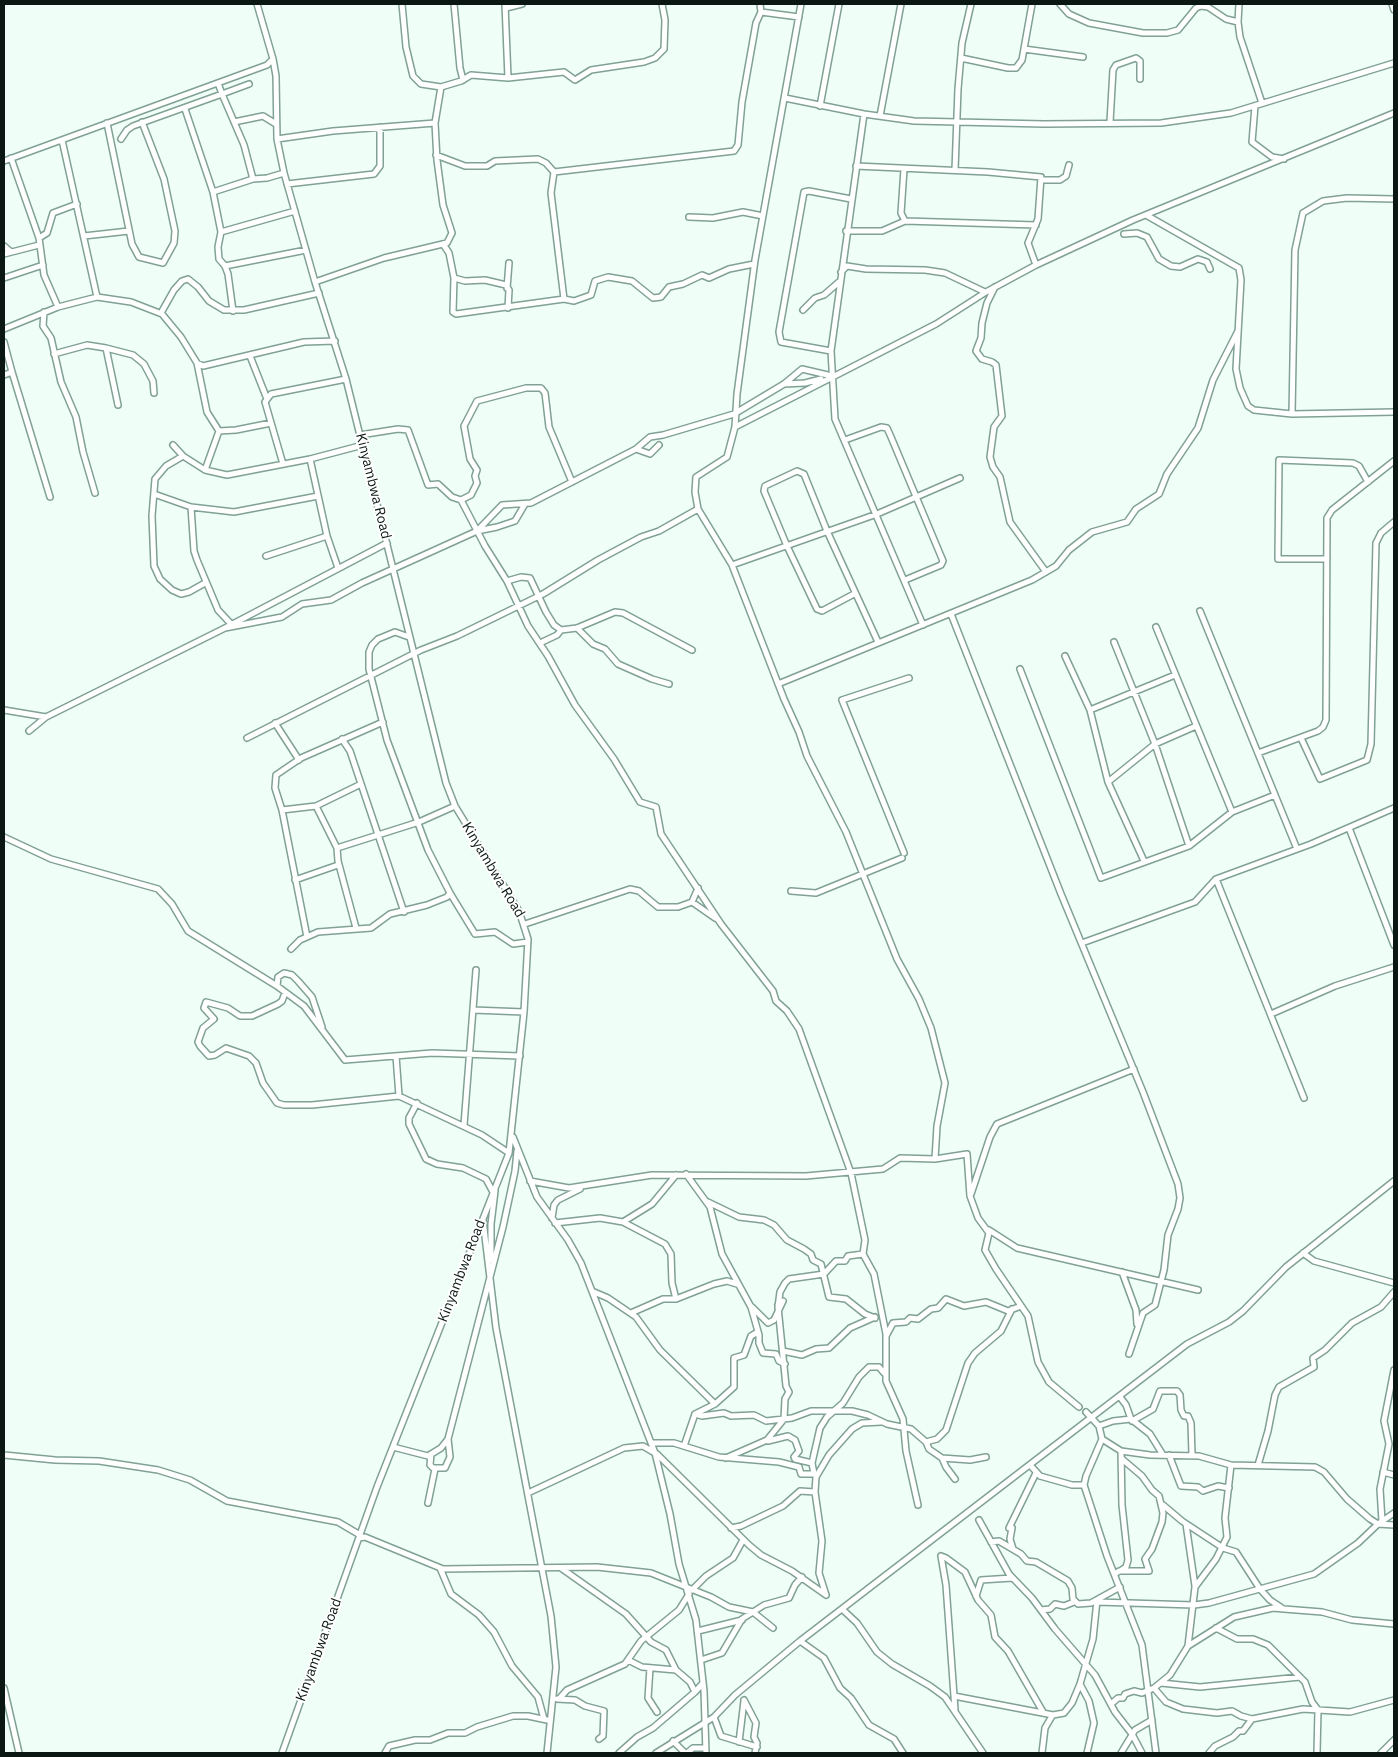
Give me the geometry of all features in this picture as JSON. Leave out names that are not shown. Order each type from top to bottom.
[{"type":"street","name":"Kinyambwa Road","points":[[257,4],[276,76],[277,139],[284,173],[315,282],[346,379],[446,783],[455,806],[519,911],[525,924],[528,942],[524,1012],[509,1153],[393,1447],[282,1753]]},
{"type":"street","points":[[402,4],[406,47],[413,76],[420,84],[441,87],[464,80],[471,75],[508,78],[564,72],[575,80],[591,70],[633,65],[655,58],[664,49],[665,42],[662,4]]},
{"type":"street","points":[[454,4],[460,68],[464,80]]},
{"type":"street","points":[[508,78],[505,6],[522,4]]},
{"type":"street","points":[[436,155],[465,166],[487,166],[496,161],[538,158],[554,172],[734,151],[738,145],[742,102],[756,23],[761,12],[760,4]]},
{"type":"street","points":[[801,4],[754,264],[734,414],[735,427],[727,456],[696,477],[698,509],[732,565],[807,756],[846,832],[898,959],[927,1017],[946,1083],[937,1126],[935,1159]]},
{"type":"street","points":[[820,106],[839,4]]},
{"type":"street","points":[[880,116],[901,4]]},
{"type":"street","points":[[955,170],[961,58],[971,4]]},
{"type":"street","points":[[961,58],[1016,68],[1022,60],[1032,4]]},
{"type":"street","points":[[1060,4],[1069,14],[1089,23],[1143,33],[1167,33],[1178,30],[1196,8],[1202,6],[1208,7],[1226,19],[1238,22]]},
{"type":"street","points":[[1239,4],[1238,22],[1244,53],[1262,104]]},
{"type":"street","points":[[1392,4],[1394,10]]},
{"type":"street","points":[[761,12],[799,17]]},
{"type":"street","points":[[1024,49],[1083,57]]},
{"type":"street","points":[[1110,122],[1113,70],[1116,65],[1136,58],[1140,61],[1140,79]]},
{"type":"street","points":[[4,161],[256,69],[273,59]]},
{"type":"street","points":[[785,98],[864,114],[914,121],[1185,121],[1231,113],[1309,91],[1394,63]]},
{"type":"street","points":[[218,83],[254,179]]},
{"type":"street","points":[[121,140],[127,130],[142,122],[185,109],[249,84]]},
{"type":"street","points":[[315,282],[384,258],[447,243],[452,233],[443,205],[436,155],[435,123],[441,87]]},
{"type":"street","points":[[1256,106],[1252,142],[1272,157],[1285,159]]},
{"type":"street","points":[[185,109],[213,192],[221,232],[219,260],[228,274],[233,311]]},
{"type":"street","points":[[735,427],[936,324],[985,292],[1036,265],[1146,215],[1394,113]]},
{"type":"street","points":[[864,114],[840,274],[831,351],[835,419],[923,625]]},
{"type":"street","points":[[234,122],[263,116],[276,124]]},
{"type":"street","points":[[107,124],[132,244],[139,257],[159,263],[165,261],[174,243],[175,231],[164,179],[142,122]]},
{"type":"street","points":[[277,139],[380,127],[435,123]]},
{"type":"street","points":[[287,184],[374,174],[380,166],[380,127]]},
{"type":"street","points":[[62,140],[97,296]]},
{"type":"street","points":[[12,158],[39,238],[46,280],[58,307]]},
{"type":"street","points":[[856,166],[955,170],[1041,177],[1041,180],[1060,180],[1066,175],[1069,165]]},
{"type":"street","points":[[904,169],[901,213],[905,221]]},
{"type":"street","points":[[554,172],[551,193],[564,300]]},
{"type":"street","points":[[213,192],[254,179],[267,178],[284,173]]},
{"type":"street","points":[[1036,265],[1028,245],[1036,225],[1041,180]]},
{"type":"street","points":[[831,351],[781,342],[779,332],[804,192],[809,191],[851,199]]},
{"type":"street","points":[[1292,414],[1295,250],[1303,213],[1323,201],[1347,198],[1394,199]]},
{"type":"street","points":[[39,238],[47,233],[53,213],[77,204]]},
{"type":"street","points":[[221,232],[295,211]]},
{"type":"street","points":[[688,217],[713,218],[743,212],[763,216]]},
{"type":"street","points":[[1146,215],[1240,268],[1236,369],[1240,388],[1248,406],[1254,410],[1292,414],[1394,412]]},
{"type":"street","points":[[846,231],[882,231],[905,221],[1036,225]]},
{"type":"street","points":[[84,236],[129,231]]},
{"type":"street","points":[[1124,234],[1137,233],[1147,237],[1159,259],[1171,266],[1180,267],[1198,259],[1207,262],[1210,269]]},
{"type":"street","points":[[443,244],[449,253],[454,278],[453,312],[456,314],[564,300],[574,301],[591,295],[595,281],[608,277],[632,281],[653,298],[661,297],[669,287],[683,284],[702,275],[709,278],[728,269],[754,264]]},
{"type":"street","points":[[4,254],[39,245]]},
{"type":"street","points":[[4,246],[11,252]]},
{"type":"street","points":[[224,266],[306,250]]},
{"type":"street","points":[[508,308],[507,288],[510,264]]},
{"type":"street","points":[[4,278],[43,265]]},
{"type":"street","points":[[840,274],[847,266],[875,269],[925,270],[945,273],[985,292]]},
{"type":"street","points":[[454,278],[485,280],[506,285],[507,288]]},
{"type":"street","points":[[161,313],[174,290],[182,281],[188,279],[198,287],[209,301],[224,310],[233,311],[319,293]]},
{"type":"street","points":[[803,310],[812,300],[824,295],[839,282]]},
{"type":"street","points":[[996,286],[987,303],[982,323],[981,338],[976,351],[982,359],[992,362],[996,366],[1002,416],[994,428],[990,457],[992,467],[1000,476],[1010,522],[1046,572]]},
{"type":"street","points":[[4,329],[58,307],[97,296],[131,302],[161,313],[181,337],[197,363],[207,412],[219,431]]},
{"type":"street","points":[[44,312],[43,326],[51,338],[61,382],[76,417],[94,492]]},
{"type":"street","points":[[778,684],[951,614],[1046,572],[1056,566],[1069,550],[1092,532],[1127,522],[1136,508],[1159,494],[1167,474],[1198,428],[1213,380],[1238,330]]},
{"type":"street","points":[[197,363],[203,366],[304,342],[335,341]]},
{"type":"street","points":[[4,342],[50,497]]},
{"type":"street","points":[[54,354],[87,344],[132,355],[144,364],[153,381],[154,393]]},
{"type":"street","points":[[106,348],[118,405]]},
{"type":"street","points":[[250,356],[267,399]]},
{"type":"street","points":[[477,531],[502,505],[531,503],[636,449],[650,437],[663,435],[734,414],[784,384],[802,369],[832,376]]},
{"type":"street","points":[[4,375],[12,372]]},
{"type":"street","points":[[784,384],[805,383],[832,376]]},
{"type":"street","points":[[283,464],[265,402],[267,399],[271,394],[346,379]]},
{"type":"street","points":[[360,434],[398,429],[408,430],[428,485],[438,484],[452,497],[461,500],[472,495],[477,483],[475,476],[477,470],[470,459],[464,426],[477,401],[526,388],[540,388],[545,393],[549,427],[572,482]]},
{"type":"street","points":[[219,431],[236,430],[271,423]]},
{"type":"street","points":[[845,440],[881,426],[887,428],[942,561],[941,565],[905,580]]},
{"type":"street","points":[[205,470],[219,431]]},
{"type":"street","points":[[173,445],[183,456],[205,470],[227,475],[310,459],[363,445]]},
{"type":"street","points":[[636,449],[650,454],[659,445]]},
{"type":"street","points":[[183,456],[160,473],[156,479],[152,516],[154,566],[160,579],[172,590],[181,594],[189,592],[205,582]]},
{"type":"street","points":[[310,459],[327,536],[338,568]]},
{"type":"street","points":[[1327,559],[1278,559],[1279,460],[1353,463],[1359,466],[1368,482]]},
{"type":"street","points":[[1258,753],[1318,731],[1326,720],[1328,514],[1394,461]]},
{"type":"street","points":[[854,594],[822,611],[816,610],[764,491],[765,486],[797,471],[801,471],[806,478],[854,594],[878,642]]},
{"type":"street","points":[[732,565],[877,514],[960,478]]},
{"type":"street","points":[[154,494],[191,507],[243,511],[318,496]]},
{"type":"street","points":[[461,500],[507,581],[518,606],[575,705],[614,759],[640,802],[656,807],[661,834],[719,921],[773,991],[776,1001],[786,1010],[799,1029],[850,1173],[865,1240],[864,1254],[874,1274],[886,1336],[885,1374],[888,1389],[901,1412],[905,1428],[906,1451],[918,1505]]},
{"type":"street","points":[[225,628],[282,617],[302,604],[331,600],[392,569],[477,531],[497,528],[515,521],[525,504]]},
{"type":"street","points":[[191,507],[194,551],[218,610],[232,625]]},
{"type":"street","points":[[247,738],[413,655],[539,596],[598,560],[659,531],[698,509]]},
{"type":"street","points":[[1301,738],[1320,778],[1367,760],[1371,744],[1376,543],[1381,533],[1394,522]]},
{"type":"street","points":[[266,556],[327,536]]},
{"type":"street","points":[[29,731],[46,716],[232,625],[387,543]]},
{"type":"street","points":[[507,581],[520,576],[530,578],[554,625],[561,630],[577,628],[615,612],[623,613],[692,650]]},
{"type":"street","points":[[1200,611],[1297,849]]},
{"type":"street","points":[[951,614],[1082,944],[1134,1069],[1178,1184],[1180,1198],[1168,1235],[1155,1305],[1142,1313],[1129,1354]]},
{"type":"street","points":[[1156,627],[1232,812]]},
{"type":"street","points":[[577,628],[593,644],[605,649],[618,664],[652,679],[669,684]]},
{"type":"street","points":[[540,643],[557,635],[561,630]]},
{"type":"street","points":[[409,637],[395,632],[378,639],[372,645],[368,660],[370,677],[387,740],[428,850],[450,893],[475,934],[495,932],[513,944],[528,942]]},
{"type":"street","points":[[1114,642],[1155,744],[1189,846]]},
{"type":"street","points":[[1064,656],[1090,710],[1108,782],[1144,861]]},
{"type":"street","points":[[1020,669],[1101,878],[1189,846],[1232,812],[1275,795]]},
{"type":"street","points":[[1090,710],[1175,675]]},
{"type":"street","points":[[791,891],[816,893],[903,855],[842,700],[908,678]]},
{"type":"street","points":[[4,710],[46,716]]},
{"type":"street","points":[[307,938],[276,788],[276,776],[299,760],[383,722]]},
{"type":"street","points":[[276,723],[299,760]]},
{"type":"street","points":[[1108,782],[1155,744],[1196,726]]},
{"type":"street","points":[[342,739],[350,751],[377,837],[404,912]]},
{"type":"street","points":[[282,810],[316,806],[360,785]]},
{"type":"street","points":[[316,806],[337,848],[338,861],[356,928]]},
{"type":"street","points":[[337,848],[377,837],[419,822],[455,806]]},
{"type":"street","points":[[1082,944],[1195,902],[1216,880],[1349,828],[1394,808]]},
{"type":"street","points":[[1349,828],[1394,945]]},
{"type":"street","points":[[4,837],[51,859],[158,889],[172,904],[188,931],[277,986],[304,1006],[345,1060],[470,1053],[520,1056]]},
{"type":"street","points":[[294,880],[338,865]]},
{"type":"street","points":[[1216,880],[1304,1098]]},
{"type":"street","points":[[525,924],[630,889],[639,890],[658,907],[678,907],[692,902],[698,888]]},
{"type":"street","points":[[291,949],[318,932],[371,928],[390,914],[427,905],[446,897],[450,893]]},
{"type":"street","points":[[692,902],[719,921]]},
{"type":"street","points":[[1271,1014],[1335,986],[1394,967]]},
{"type":"street","points":[[464,1126],[476,970]]},
{"type":"street","points":[[277,986],[278,978],[284,974],[292,975],[312,997],[323,1030]]},
{"type":"street","points":[[285,993],[282,1001],[278,1004],[252,1016],[240,1016],[228,1008],[206,1002],[204,1008],[214,1019],[203,1028],[198,1042],[200,1046],[209,1056],[226,1048],[249,1056],[258,1066],[261,1078],[272,1099],[284,1105],[320,1104],[399,1096],[482,1135],[509,1153]]},
{"type":"street","points":[[473,1010],[524,1012]]},
{"type":"street","points":[[396,1056],[399,1096]]},
{"type":"street","points":[[970,1196],[990,1137],[997,1124],[1134,1069]]},
{"type":"street","points":[[417,1103],[409,1118],[409,1124],[426,1159],[437,1164],[463,1168],[486,1179],[494,1190],[490,1271]]},
{"type":"street","points":[[512,1135],[537,1197],[575,1251],[594,1292],[653,1448],[670,1514],[679,1564],[690,1591],[698,1631],[704,1691],[705,1750],[693,1748],[686,1753],[673,1741]]},
{"type":"street","points":[[393,1447],[422,1456],[431,1454],[441,1448],[448,1439],[466,1376],[515,1171],[517,1148]]},
{"type":"street","points":[[530,1181],[560,1188],[583,1187],[640,1177],[686,1174],[792,1176],[850,1173],[883,1169],[900,1158],[935,1159],[967,1154],[970,1196],[978,1218],[989,1230],[1018,1248],[1082,1262],[1096,1268],[1122,1272],[1198,1290]]},
{"type":"street","points":[[686,1174],[708,1202],[718,1233],[722,1254],[736,1284],[748,1301],[768,1323],[774,1320],[783,1301],[776,1307],[778,1307]]},
{"type":"street","points":[[622,1222],[652,1204],[676,1175]]},
{"type":"street","points":[[656,1753],[714,1717],[735,1695],[800,1642],[1187,1344],[1229,1322],[1243,1311],[1286,1267],[1394,1181]]},
{"type":"street","points":[[553,1220],[554,1205],[558,1200],[583,1187]]},
{"type":"street","points":[[708,1202],[739,1217],[764,1220],[774,1224],[787,1240],[804,1249],[811,1254],[812,1260],[821,1264],[828,1297],[846,1299],[865,1314],[875,1318]]},
{"type":"street","points":[[482,1218],[496,1328],[542,1568],[555,1657],[547,1753]]},
{"type":"street","points":[[553,1220],[600,1218],[622,1222],[649,1234],[670,1249],[676,1299]]},
{"type":"street","points":[[989,1230],[986,1250],[996,1270],[1031,1322],[1036,1354],[1044,1374],[1054,1387],[1079,1407]]},
{"type":"street","points":[[1303,1253],[1314,1261],[1394,1283]]},
{"type":"street","points":[[764,1442],[784,1420],[785,1399],[789,1392],[786,1386],[778,1307],[780,1292],[787,1280],[824,1274],[836,1261],[845,1261],[848,1256],[864,1254]]},
{"type":"street","points":[[1122,1272],[1136,1310],[1137,1330]]},
{"type":"street","points":[[631,1313],[663,1299],[676,1299],[718,1282],[727,1281],[736,1284]]},
{"type":"street","points":[[594,1292],[631,1313],[642,1324],[660,1350],[715,1404]]},
{"type":"street","points":[[1258,1465],[1268,1431],[1275,1395],[1279,1387],[1314,1368],[1313,1358],[1325,1350],[1352,1323],[1381,1307],[1394,1292]]},
{"type":"street","points":[[886,1336],[893,1324],[906,1322],[910,1318],[918,1319],[931,1309],[938,1308],[946,1299],[964,1306],[982,1302],[1003,1310],[1021,1306]]},
{"type":"street","points":[[748,1301],[763,1353],[776,1354],[779,1361],[785,1364]]},
{"type":"street","points":[[926,1442],[937,1439],[946,1430],[968,1364],[976,1352],[1001,1331],[1012,1309]]},
{"type":"street","points":[[783,1351],[802,1355],[816,1349],[829,1348],[850,1328],[881,1315]]},
{"type":"street","points":[[684,1446],[695,1414],[715,1404],[734,1388],[734,1358],[744,1355],[750,1339],[758,1332]]},
{"type":"street","points":[[653,1448],[661,1461],[743,1540],[768,1559],[802,1577],[826,1594],[819,1573],[822,1541],[815,1492],[815,1474],[812,1463],[820,1428],[835,1410],[843,1404],[859,1377],[869,1367],[879,1367],[885,1374]]},
{"type":"street","points":[[1380,1522],[1380,1498],[1389,1444],[1384,1421],[1394,1370]]},
{"type":"street","points":[[1099,1426],[1109,1422],[1132,1420],[1153,1409],[1160,1391],[1177,1391],[1180,1396],[1181,1410],[1184,1416],[1188,1416],[1191,1423],[1192,1455]]},
{"type":"street","points":[[1120,1396],[1132,1420],[1150,1434],[1166,1455],[1181,1486],[1198,1487],[1203,1491],[1218,1486],[1229,1488]]},
{"type":"street","points":[[695,1414],[702,1416],[724,1413],[731,1416],[748,1414],[766,1421],[784,1420],[811,1411],[835,1410],[860,1413],[881,1422],[911,1428],[926,1442],[930,1450],[942,1458],[970,1460],[986,1457]]},
{"type":"street","points":[[1086,1412],[1099,1426],[1102,1439],[1084,1485],[1107,1556],[1117,1572],[1120,1587],[1142,1645],[1152,1689],[1152,1720],[1156,1753]]},
{"type":"street","points":[[815,1474],[852,1429],[862,1423],[881,1422]]},
{"type":"street","points":[[726,1458],[764,1442],[788,1436],[795,1440],[799,1451],[794,1457],[795,1459],[812,1463]]},
{"type":"street","points":[[436,1469],[444,1468],[449,1463],[451,1448],[448,1439]]},
{"type":"street","points":[[1102,1439],[1122,1451],[1192,1455],[1231,1465],[1306,1465],[1320,1469],[1347,1500],[1380,1522],[1394,1524]]},
{"type":"street","points":[[528,1493],[624,1448],[643,1446],[653,1448],[670,1443],[726,1458],[779,1462],[799,1467],[801,1474],[815,1474]]},
{"type":"street","points":[[1117,1572],[1126,1567],[1128,1560],[1122,1505],[1122,1451]]},
{"type":"street","points":[[431,1454],[429,1462],[436,1469]]},
{"type":"street","points":[[4,1456],[55,1460],[99,1460],[150,1468],[190,1480],[226,1501],[338,1522],[360,1536],[440,1568],[598,1567],[642,1571],[690,1591],[711,1597],[729,1607],[752,1612],[773,1628]]},
{"type":"street","points":[[942,1458],[946,1468],[955,1479]]},
{"type":"street","points":[[1122,1459],[1146,1481],[1159,1496],[1163,1505],[1186,1524],[1223,1548],[1236,1552],[1242,1558],[1260,1589],[1270,1600],[1284,1609]]},
{"type":"street","points":[[1196,1587],[1223,1548],[1228,1533],[1224,1518],[1231,1465]]},
{"type":"street","points":[[1030,1466],[1036,1473],[1072,1485],[1084,1485]]},
{"type":"street","points":[[428,1503],[436,1469]]},
{"type":"street","points":[[1383,1472],[1394,1475]]},
{"type":"street","points":[[1013,1550],[1010,1539],[1012,1528],[1009,1528],[1036,1473]]},
{"type":"street","points":[[731,1528],[741,1526],[783,1506],[800,1492],[815,1492]]},
{"type":"street","points":[[1117,1572],[1149,1572],[1145,1559],[1152,1549],[1162,1522],[1163,1505]]},
{"type":"street","points":[[1041,1610],[1050,1609],[1055,1604],[1064,1606],[1074,1602],[1084,1604],[1097,1601],[1194,1605],[1260,1589],[1319,1572],[1358,1543],[1380,1522],[1394,1513]]},
{"type":"street","points":[[978,1520],[1012,1578],[1032,1598],[1100,1683],[1142,1753]]},
{"type":"street","points":[[1111,1704],[1118,1698],[1123,1698],[1126,1694],[1134,1691],[1142,1693],[1161,1683],[1170,1675],[1188,1646],[1196,1587],[1186,1524]]},
{"type":"street","points":[[559,1699],[567,1690],[620,1667],[646,1637],[679,1610],[690,1591],[706,1576],[733,1558],[743,1540]]},
{"type":"street","points":[[991,1542],[999,1541],[1021,1554],[1027,1561],[1036,1562],[1068,1581],[1072,1588],[1074,1602]]},
{"type":"street","points":[[956,1713],[946,1585],[941,1556],[964,1570],[976,1596],[991,1615],[995,1637],[1008,1651],[1043,1712]]},
{"type":"street","points":[[440,1568],[450,1594],[479,1615],[494,1632],[512,1666],[538,1697],[544,1719]]},
{"type":"street","points":[[561,1568],[626,1614],[646,1637],[669,1654],[676,1670],[690,1682],[695,1692]]},
{"type":"street","points":[[701,1660],[722,1653],[742,1620],[752,1612],[764,1605],[789,1598],[794,1585],[802,1577]]},
{"type":"street","points":[[976,1596],[981,1580],[1012,1578]]},
{"type":"street","points":[[1097,1601],[1120,1587]]},
{"type":"street","points":[[954,1696],[1053,1715],[1066,1711],[1072,1703],[1086,1665],[1093,1639],[1097,1601]]},
{"type":"street","points":[[1188,1646],[1234,1617],[1273,1608],[1322,1612],[1352,1620],[1394,1624]]},
{"type":"street","points":[[842,1609],[858,1623],[877,1652],[892,1664],[945,1697],[983,1753]]},
{"type":"street","points":[[698,1631],[742,1620]]},
{"type":"street","points":[[1216,1628],[1237,1639],[1253,1640],[1268,1645],[1308,1686],[1312,1702],[1318,1710],[1318,1753]]},
{"type":"street","points":[[800,1642],[824,1658],[840,1688],[852,1698],[869,1725],[894,1739],[903,1753]]},
{"type":"street","points":[[628,1660],[642,1667],[676,1670]]},
{"type":"street","points":[[650,1668],[648,1698],[657,1712]]},
{"type":"street","points":[[1161,1683],[1200,1687],[1215,1684],[1254,1682],[1280,1677],[1300,1677]]},
{"type":"street","points":[[619,1753],[637,1737],[653,1728],[703,1683]]},
{"type":"street","points":[[1080,1684],[1088,1700],[1094,1723],[1087,1753]]},
{"type":"street","points":[[4,1688],[19,1753]]},
{"type":"street","points":[[1152,1689],[1166,1702],[1183,1709],[1217,1714],[1232,1711],[1252,1719],[1303,1709],[1334,1713],[1350,1712],[1394,1700]]},
{"type":"street","points":[[552,1699],[575,1700],[585,1706],[604,1711],[603,1736],[599,1739]]},
{"type":"street","points":[[739,1742],[744,1700],[756,1723],[754,1737],[757,1747],[755,1753]]},
{"type":"street","points":[[384,1753],[389,1746],[415,1740],[430,1740],[446,1734],[465,1733],[477,1727],[514,1716],[550,1721]]},
{"type":"street","points":[[1042,1753],[1045,1728],[1052,1716]]},
{"type":"street","points":[[714,1717],[718,1734],[757,1747]]},
{"type":"street","points":[[1209,1753],[1215,1746],[1233,1737],[1239,1731],[1243,1731],[1252,1719]]},
{"type":"street","points":[[1121,1753],[1132,1734],[1152,1720]]},
{"type":"street","points":[[1381,1753],[1394,1740]]}]
